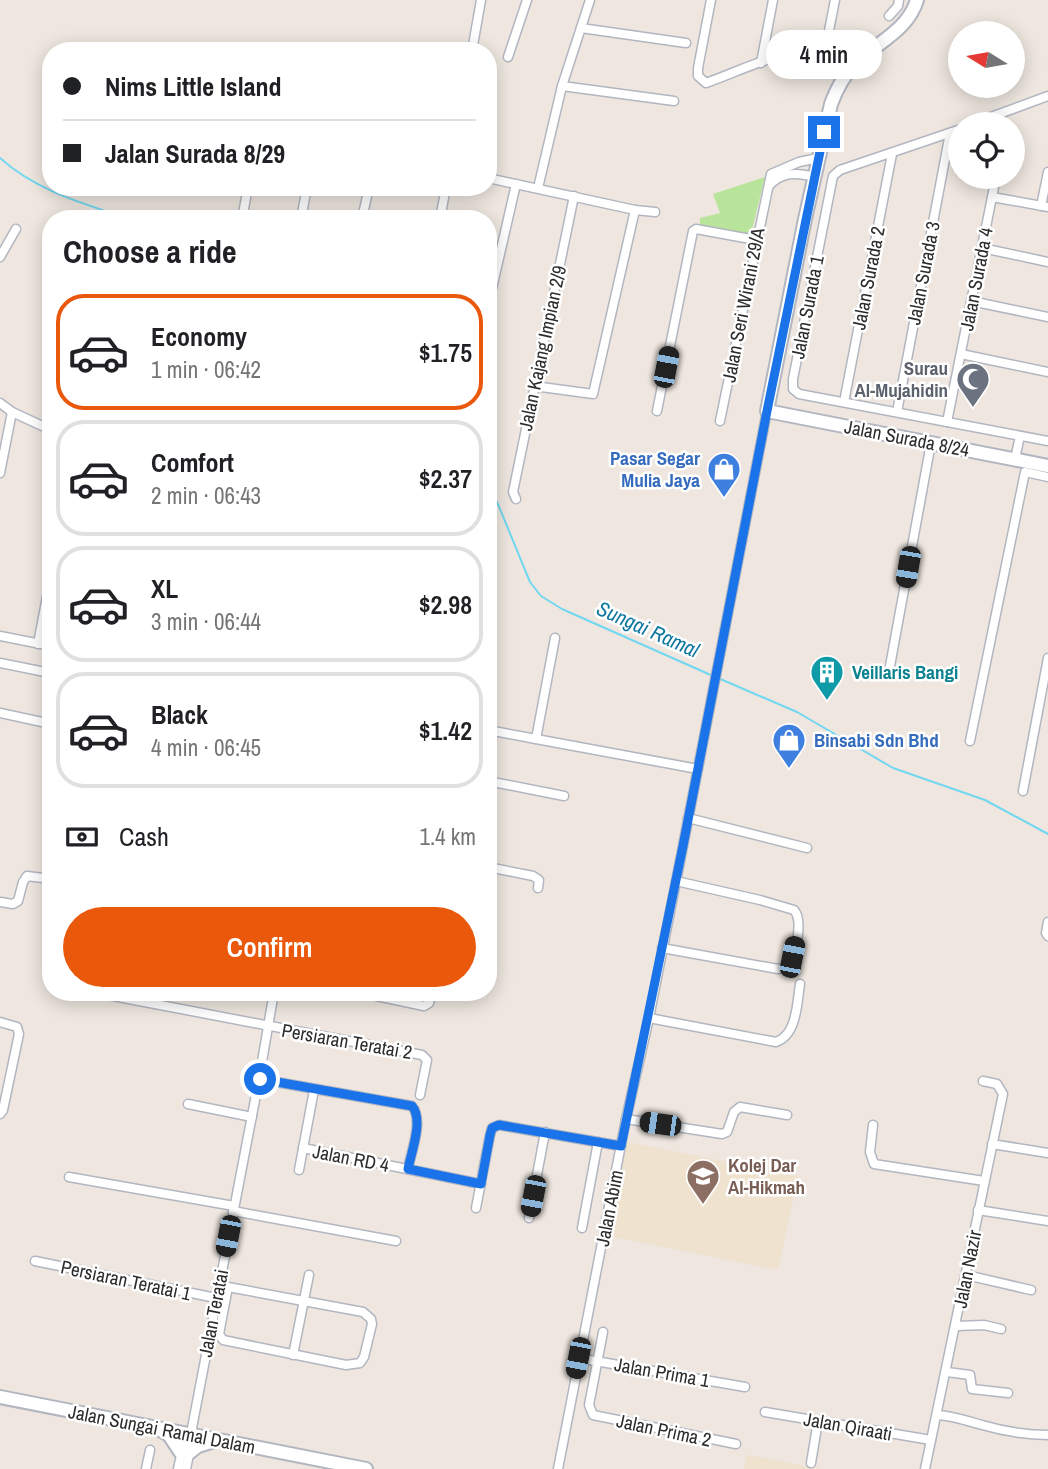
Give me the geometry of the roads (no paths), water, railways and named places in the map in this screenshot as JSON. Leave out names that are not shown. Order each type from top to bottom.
[{"type":"street","points":[[474,42],[481,0]]},
{"type":"street","points":[[508,57],[527,0]]},
{"type":"street","points":[[538,188],[562,86],[590,0]]},
{"type":"street","points":[[711,0],[698,68],[698,76],[706,83],[807,50],[825,51],[848,72]]},
{"type":"street","points":[[761,63],[773,0]]},
{"type":"street","points":[[825,51],[835,0]]},
{"type":"street","points":[[889,16],[898,6],[899,0]]},
{"type":"street","points":[[767,411],[818,158],[837,87],[848,72],[907,21],[917,0]]},
{"type":"street","points":[[581,28],[686,43]]},
{"type":"street","points":[[562,86],[674,101]]},
{"type":"street","points":[[1006,112],[1048,96]]},
{"type":"street","points":[[892,154],[948,134]]},
{"type":"street","name":"Jalan Surada 3","points":[[897,412],[948,144]]},
{"type":"street","name":"Jalan Surada 1","points":[[844,402],[799,394],[793,389],[793,379],[833,176],[840,170],[892,154]]},
{"type":"street","name":"Jalan Surada 2","points":[[844,402],[892,154]]},
{"type":"street","points":[[766,190],[771,174],[799,162],[818,158]]},
{"type":"street","points":[[992,197],[1044,207],[1048,172]]},
{"type":"street","points":[[766,190],[775,179],[786,174],[799,173],[814,177]]},
{"type":"street","points":[[497,180],[655,212]]},
{"type":"street","points":[[497,267],[516,184]]},
{"type":"street","name":"Jalan Surada 4","points":[[947,422],[994,189]]},
{"type":"street","name":"Jalan Seri Wirani 29/A","points":[[720,421],[766,190]]},
{"type":"street","name":"Jalan Kajang Impian 2/9","points":[[516,499],[513,492],[574,195]]},
{"type":"street","points":[[534,386],[593,394],[635,210]]},
{"type":"street","points":[[0,257],[16,229]]},
{"type":"street","points":[[657,411],[691,236],[696,229],[756,240]]},
{"type":"street","points":[[982,248],[1048,262]]},
{"type":"street","points":[[971,301],[1048,317]]},
{"type":"street","points":[[961,354],[1048,372]]},
{"type":"street","points":[[844,402],[1048,441]]},
{"type":"street","points":[[0,403],[12,412],[42,426]]},
{"type":"street","name":"Jalan Surada 8/24","points":[[767,411],[1048,466]]},
{"type":"street","name":"Jalan Abim","points":[[558,1469],[767,411]]},
{"type":"street","points":[[0,473],[12,412]]},
{"type":"street","points":[[1015,459],[1020,436]]},
{"type":"street","points":[[890,666],[931,443]]},
{"type":"street","points":[[970,741],[1025,472],[1048,477]]},
{"type":"street","points":[[38,644],[42,623]]},
{"type":"street","points":[[0,636],[42,645]]},
{"type":"street","points":[[536,739],[555,638]]},
{"type":"street","points":[[1023,791],[1048,658]]},
{"type":"street","points":[[0,663],[42,671]]},
{"type":"street","points":[[0,713],[42,722]]},
{"type":"street","points":[[497,732],[698,769]]},
{"type":"street","points":[[497,783],[564,796]]},
{"type":"street","points":[[688,818],[807,848]]},
{"type":"street","points":[[497,869],[533,876],[539,880],[538,888]]},
{"type":"street","points":[[0,902],[16,903],[27,876],[42,878]]},
{"type":"street","points":[[662,948],[782,970],[789,966],[792,957],[799,920],[794,911],[760,900],[676,881]]},
{"type":"street","points":[[1048,922],[1048,936]]},
{"type":"street","points":[[649,1017],[776,1042],[788,1035],[800,984]]},
{"type":"street","points":[[138,1001],[269,1027]]},
{"type":"street","name":"Jalan Teratai","points":[[185,1453],[260,1079],[273,1001]]},
{"type":"street","points":[[408,1001],[427,1005],[429,1001]]},
{"type":"street","points":[[0,1022],[17,1027],[19,1034],[0,1114]]},
{"type":"street","name":"Persiaran Teratai 2","points":[[269,1027],[426,1056],[420,1096]]},
{"type":"street","points":[[260,1079],[412,1106],[417,1114],[416,1130],[408,1169]]},
{"type":"street","name":"Jalan Nazir","points":[[925,1469],[1003,1094],[997,1084],[983,1082]]},
{"type":"street","points":[[299,1170],[314,1090]]},
{"type":"street","points":[[188,1104],[252,1117]]},
{"type":"street","points":[[625,1119],[722,1134],[727,1132],[734,1112],[740,1107],[787,1115]]},
{"type":"street","points":[[476,1208],[490,1135],[492,1128],[499,1125],[621,1146]]},
{"type":"street","points":[[873,1125],[870,1152],[874,1164],[984,1181]]},
{"type":"street","points":[[529,1218],[545,1132]]},
{"type":"street","points":[[582,1228],[598,1142]]},
{"type":"street","points":[[992,1144],[1048,1153]]},
{"type":"street","name":"Jalan RD 4","points":[[303,1148],[481,1184]]},
{"type":"street","points":[[69,1177],[396,1241]]},
{"type":"street","points":[[978,1210],[1048,1221]]},
{"type":"street","name":"Persiaran Teratai 1","points":[[35,1261],[216,1298]]},
{"type":"street","points":[[293,1355],[309,1275]]},
{"type":"street","points":[[965,1275],[1031,1290]]},
{"type":"street","points":[[218,1286],[228,1287],[362,1312],[371,1319],[372,1324],[364,1357],[360,1363],[346,1365],[220,1338],[228,1287]]},
{"type":"street","points":[[956,1326],[984,1325],[1001,1329]]},
{"type":"street","points":[[598,1361],[603,1332]]},
{"type":"street","name":"Jalan Prima 1","points":[[578,1358],[745,1387]]},
{"type":"street","name":"Jalan Prima 2","points":[[598,1361],[589,1405],[593,1415],[736,1444]]},
{"type":"street","points":[[947,1372],[970,1375],[972,1389],[1008,1393]]},
{"type":"street","name":"Jalan Sungai Ramal Dalam","points":[[0,1397],[190,1432],[217,1440],[366,1469]]},
{"type":"street","name":"Jalan Qiraati","points":[[765,1412],[932,1440]]},
{"type":"street","points":[[938,1415],[1047,1438]]},
{"type":"street","points":[[811,1463],[818,1421]]},
{"type":"street","points":[[157,1428],[169,1435],[185,1453],[186,1469]]},
{"type":"street","points":[[178,1469],[185,1453],[217,1440]]},
{"type":"street","points":[[146,1469],[149,1450]]},
{"type":"waterway","name":"Sungai Ramal","points":[[0,158],[42,186]]},
{"type":"waterway","name":"Sungai Ramal","points":[[64,196],[103,210]]},
{"type":"waterway","name":"Sungai Ramal","points":[[497,502],[530,582],[541,596],[562,609],[713,676]]},
{"type":"waterway","name":"Sungai Ramal","points":[[718,678],[797,712],[893,768],[985,800],[1048,834]]},
{"type":"place","name":"Surau Al-Mujahidin","points":[[973,409]]},
{"type":"place","name":"Pasar Segar Mulia Jaya","points":[[724,499]]},
{"type":"place","name":"Veillaris Bangi","points":[[827,702]]},
{"type":"place","name":"Binsabi Sdn Bhd","points":[[789,770]]},
{"type":"place","name":"Kolej Dar Al-Hikmah","points":[[703,1206]]}]
